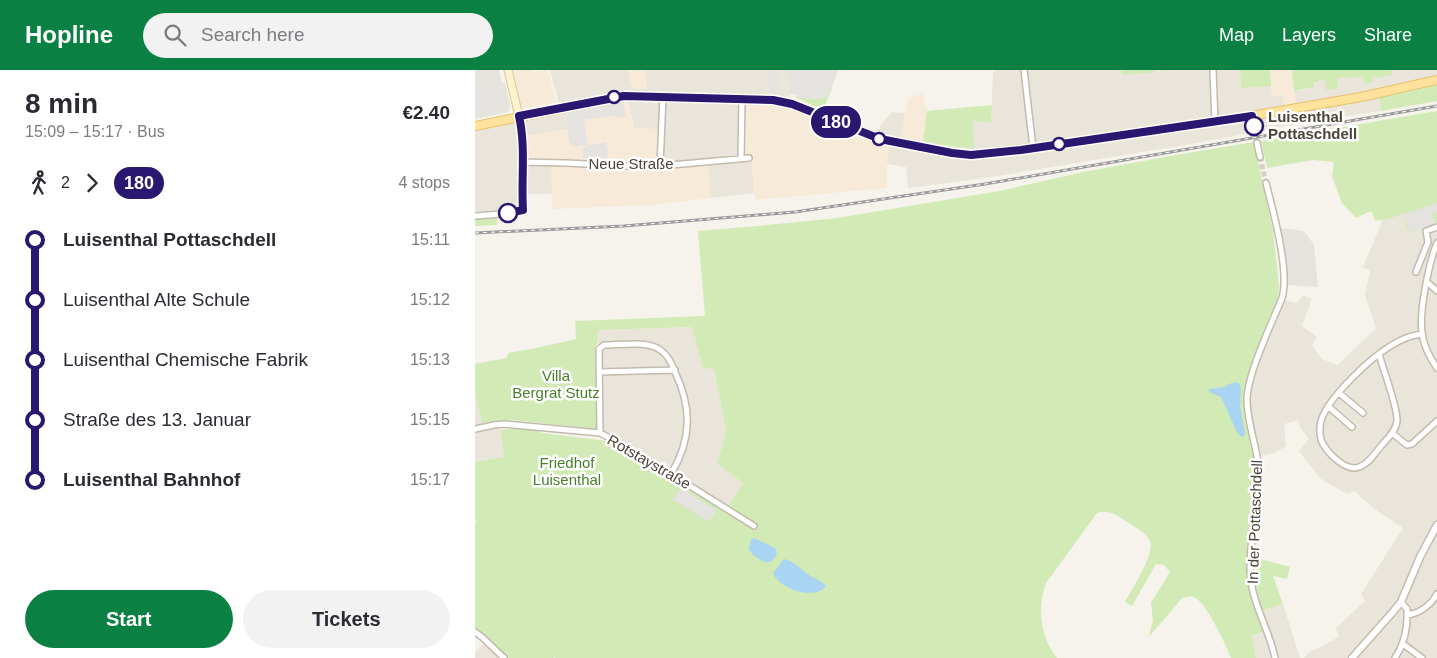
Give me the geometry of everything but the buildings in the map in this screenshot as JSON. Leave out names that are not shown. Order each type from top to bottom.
[{"type":"main road","points":[[508,70],[519,116]]},
{"type":"main road","points":[[475,126],[615,97],[634,95],[742,98],[785,102],[880,139],[971,155],[1215,122],[1355,98],[1437,80]]},
{"type":"street","points":[[1024,70],[1033,148]]},
{"type":"street","points":[[1213,70],[1215,122]]},
{"type":"street","points":[[660,166],[663,96]]},
{"type":"street","points":[[741,159],[742,98]]},
{"type":"street","points":[[475,216],[523,210],[521,126],[519,116]]},
{"type":"street","points":[[1252,116],[1254,129]]},
{"type":"street","points":[[1257,143],[1260,157]]},
{"type":"street","name":"Neue Straße","points":[[522,162],[642,167],[749,158]]},
{"type":"street","name":"In der Pottaschdell","points":[[1266,183],[1277,231],[1285,285],[1282,298],[1249,383],[1247,399],[1257,452],[1259,482],[1251,560],[1251,582],[1255,600],[1270,638],[1275,658]]},
{"type":"street","points":[[1416,272],[1428,242],[1426,231],[1437,227]]},
{"type":"street","points":[[1437,243],[1431,261],[1422,310],[1422,334],[1430,356],[1437,368]]},
{"type":"street","points":[[1421,259],[1431,261]]},
{"type":"street","points":[[1427,282],[1437,291]]},
{"type":"street","points":[[1379,354],[1397,412],[1397,420],[1392,433],[1368,462],[1360,467],[1349,468],[1341,463],[1322,443],[1320,430],[1322,418],[1339,393],[1356,374],[1379,354],[1407,338],[1422,334]]},
{"type":"street","points":[[600,433],[599,349],[604,345],[626,344],[643,344],[658,348],[667,355],[685,397],[687,417],[683,447],[671,474]]},
{"type":"street","points":[[599,372],[675,370]]},
{"type":"street","points":[[1339,393],[1363,413]]},
{"type":"street","points":[[1329,407],[1352,427]]},
{"type":"street","points":[[1392,433],[1407,445],[1412,444],[1437,421]]},
{"type":"street","name":"Rotstaystraße","points":[[475,429],[504,424],[600,433],[671,474],[754,526]]},
{"type":"street","points":[[1352,658],[1401,602],[1430,536],[1437,525]]},
{"type":"street","points":[[1430,536],[1437,541]]},
{"type":"street","points":[[1407,615],[1417,613],[1427,607],[1437,594]]},
{"type":"street","points":[[1395,658],[1405,637],[1407,609],[1401,602]]},
{"type":"street","points":[[475,632],[503,658]]},
{"type":"street","points":[[1403,644],[1422,658]]},
{"type":"shaded area","points":[[475,70],[499,70],[502,83],[505,82],[510,105],[508,112],[475,119]]},
{"type":"shaded area","points":[[513,70],[533,70],[534,72],[548,70],[556,102],[522,109]]},
{"type":"shaded area","points":[[550,70],[787,70],[787,73],[790,74],[790,97],[745,94],[744,154],[751,153],[754,193],[711,198],[707,159],[663,163],[634,128],[627,91],[559,104]]},
{"type":"shaded area","points":[[627,70],[646,70],[647,89],[632,89]]},
{"type":"shaded area","points":[[769,70],[778,70],[778,93],[770,93]]},
{"type":"shaded area","points":[[787,70],[838,70],[828,97],[824,96],[823,99],[798,98],[798,95],[790,94],[790,74],[787,74]]},
{"type":"shaded area","points":[[995,70],[1240,70],[1241,87],[1271,86],[1272,96],[1283,95],[1284,106],[1296,104],[1294,91],[1309,89],[1308,70],[1437,70],[1437,76],[1378,90],[1381,111],[1306,122],[1197,143],[992,177],[908,188],[906,167],[887,164],[891,135],[876,131],[892,112],[906,113],[902,137],[955,147],[973,148],[973,121],[991,123],[993,72]]},
{"type":"shaded area","points":[[1270,70],[1292,70],[1296,104],[1284,106],[1283,95],[1272,96]]},
{"type":"shaded area","points":[[495,86],[500,106],[483,110],[483,113],[475,115],[475,90]]},
{"type":"shaded area","points":[[923,94],[927,111],[923,141],[901,137],[907,102],[913,96]]},
{"type":"shaded area","points":[[629,100],[634,128],[664,129],[663,163],[707,159],[711,198],[651,205],[552,209],[551,160],[527,160],[526,136],[570,129],[566,111]]},
{"type":"shaded area","points":[[623,101],[626,117],[617,118],[616,115],[584,120],[588,145],[606,142],[606,146],[608,146],[607,159],[583,158],[583,148],[586,145],[574,147],[573,144],[570,145],[567,129],[570,129],[567,117],[570,111]]},
{"type":"shaded area","points":[[745,101],[783,104],[890,144],[887,164],[887,188],[755,200],[751,154],[744,154]]},
{"type":"shaded area","points":[[566,109],[570,129],[526,136],[527,160],[552,160],[552,194],[519,194],[518,207],[514,209],[475,212],[475,129]]},
{"type":"shaded area","points":[[1437,203],[1437,212],[1432,214],[1436,224],[1410,233],[1403,214]]},
{"type":"shaded area","points":[[1402,214],[1409,234],[1437,224],[1437,658],[1304,658],[1308,653],[1339,637],[1336,628],[1365,601],[1361,594],[1403,528],[1373,508],[1354,491],[1347,494],[1321,479],[1299,451],[1309,439],[1300,428],[1299,420],[1284,424],[1286,446],[1275,453],[1260,456],[1249,411],[1249,399],[1256,370],[1284,300],[1297,303],[1303,295],[1312,299],[1302,326],[1317,337],[1312,345],[1322,359],[1338,365],[1376,328],[1365,295],[1370,271],[1363,267],[1383,220]]},
{"type":"shaded area","points":[[1281,228],[1304,231],[1314,245],[1318,287],[1288,285]]},
{"type":"shaded area","points":[[692,327],[703,367],[714,369],[726,430],[717,464],[743,483],[728,506],[602,430],[598,330]]},
{"type":"shaded area","points":[[475,394],[482,423],[498,421],[504,457],[475,462]]},
{"type":"shaded area","points":[[681,488],[716,510],[709,522],[673,500]]},
{"type":"shaded area","points":[[1283,604],[1300,658],[1256,658],[1252,636],[1268,630],[1261,611]]},
{"type":"shaded area","points":[[488,640],[506,658],[475,658],[475,652]]},
{"type":"green space","points":[[1122,70],[1154,70],[1155,72],[1123,75]]},
{"type":"green space","points":[[1240,70],[1270,70],[1271,86],[1241,88]]},
{"type":"green space","points":[[1292,70],[1390,70],[1393,75],[1373,78],[1374,82],[1365,84],[1363,77],[1338,78],[1338,88],[1326,90],[1325,79],[1314,82],[1314,87],[1294,91]]},
{"type":"green space","points":[[1437,83],[1437,101],[1381,111],[1379,97]]},
{"type":"green space","points":[[832,89],[823,110],[795,97],[798,95],[798,98],[823,99],[824,96],[828,97]]},
{"type":"green space","points":[[992,105],[991,123],[973,121],[974,148],[923,141],[927,111]]},
{"type":"green space","points":[[1437,111],[1437,224],[1409,234],[1402,214],[1389,219],[1375,220],[1371,211],[1356,218],[1342,203],[1332,176],[1334,162],[1313,160],[1267,168],[1261,141]]},
{"type":"green space","points":[[1254,142],[1273,231],[1279,286],[1277,303],[1258,347],[1245,388],[1244,405],[1255,458],[1256,477],[1248,579],[1251,597],[1264,631],[1252,636],[1256,658],[1231,658],[1210,615],[1199,601],[1192,596],[1182,598],[1149,637],[1153,620],[1151,603],[1170,572],[1164,565],[1156,564],[1132,606],[1125,602],[1146,563],[1151,547],[1150,541],[1136,527],[1109,512],[1097,513],[1046,583],[1043,592],[1042,622],[1047,641],[1057,658],[509,658],[475,628],[475,462],[504,457],[500,430],[532,429],[543,433],[607,441],[746,524],[749,520],[728,506],[743,483],[717,464],[726,430],[714,369],[703,368],[692,327],[598,330],[598,342],[595,347],[597,429],[512,420],[482,423],[475,394],[475,364],[507,358],[508,353],[576,339],[575,321],[705,316],[698,231],[837,218],[1000,191],[1083,172]]},
{"type":"green space","points":[[497,218],[497,225],[475,226],[475,219]]},
{"type":"green space","points":[[1260,559],[1290,567],[1287,579],[1273,576],[1283,604],[1261,611],[1252,581]]},
{"type":"water","points":[[1236,382],[1240,384],[1241,390],[1240,406],[1245,434],[1243,437],[1236,430],[1221,397],[1208,390],[1225,387]]},
{"type":"water","points":[[754,538],[775,548],[777,554],[773,560],[770,562],[763,561],[752,553],[749,547],[751,540]]},
{"type":"water","points":[[784,559],[794,563],[826,586],[814,593],[806,593],[782,584],[773,573]]},
{"type":"tunnel","points":[[1254,129],[1257,143]]},
{"type":"tunnel","points":[[1260,157],[1266,183]]},
{"type":"railway","points":[[475,233],[624,226],[795,212],[985,184],[1437,106]]},
{"type":"bus line","name":"180","points":[[508,213],[523,210],[522,142],[519,116],[615,97],[634,95],[773,100],[807,109],[887,141],[971,155],[1021,150],[1252,116],[1254,126]]},
{"type":"place","name":"Luisenthal Pottaschdell","points":[[1254,126]]},
{"type":"park label","name":"Villa Bergrat Stutz","points":[[556,384]]},
{"type":"park label","name":"Friedhof Luisenthal","points":[[567,472]]}]
